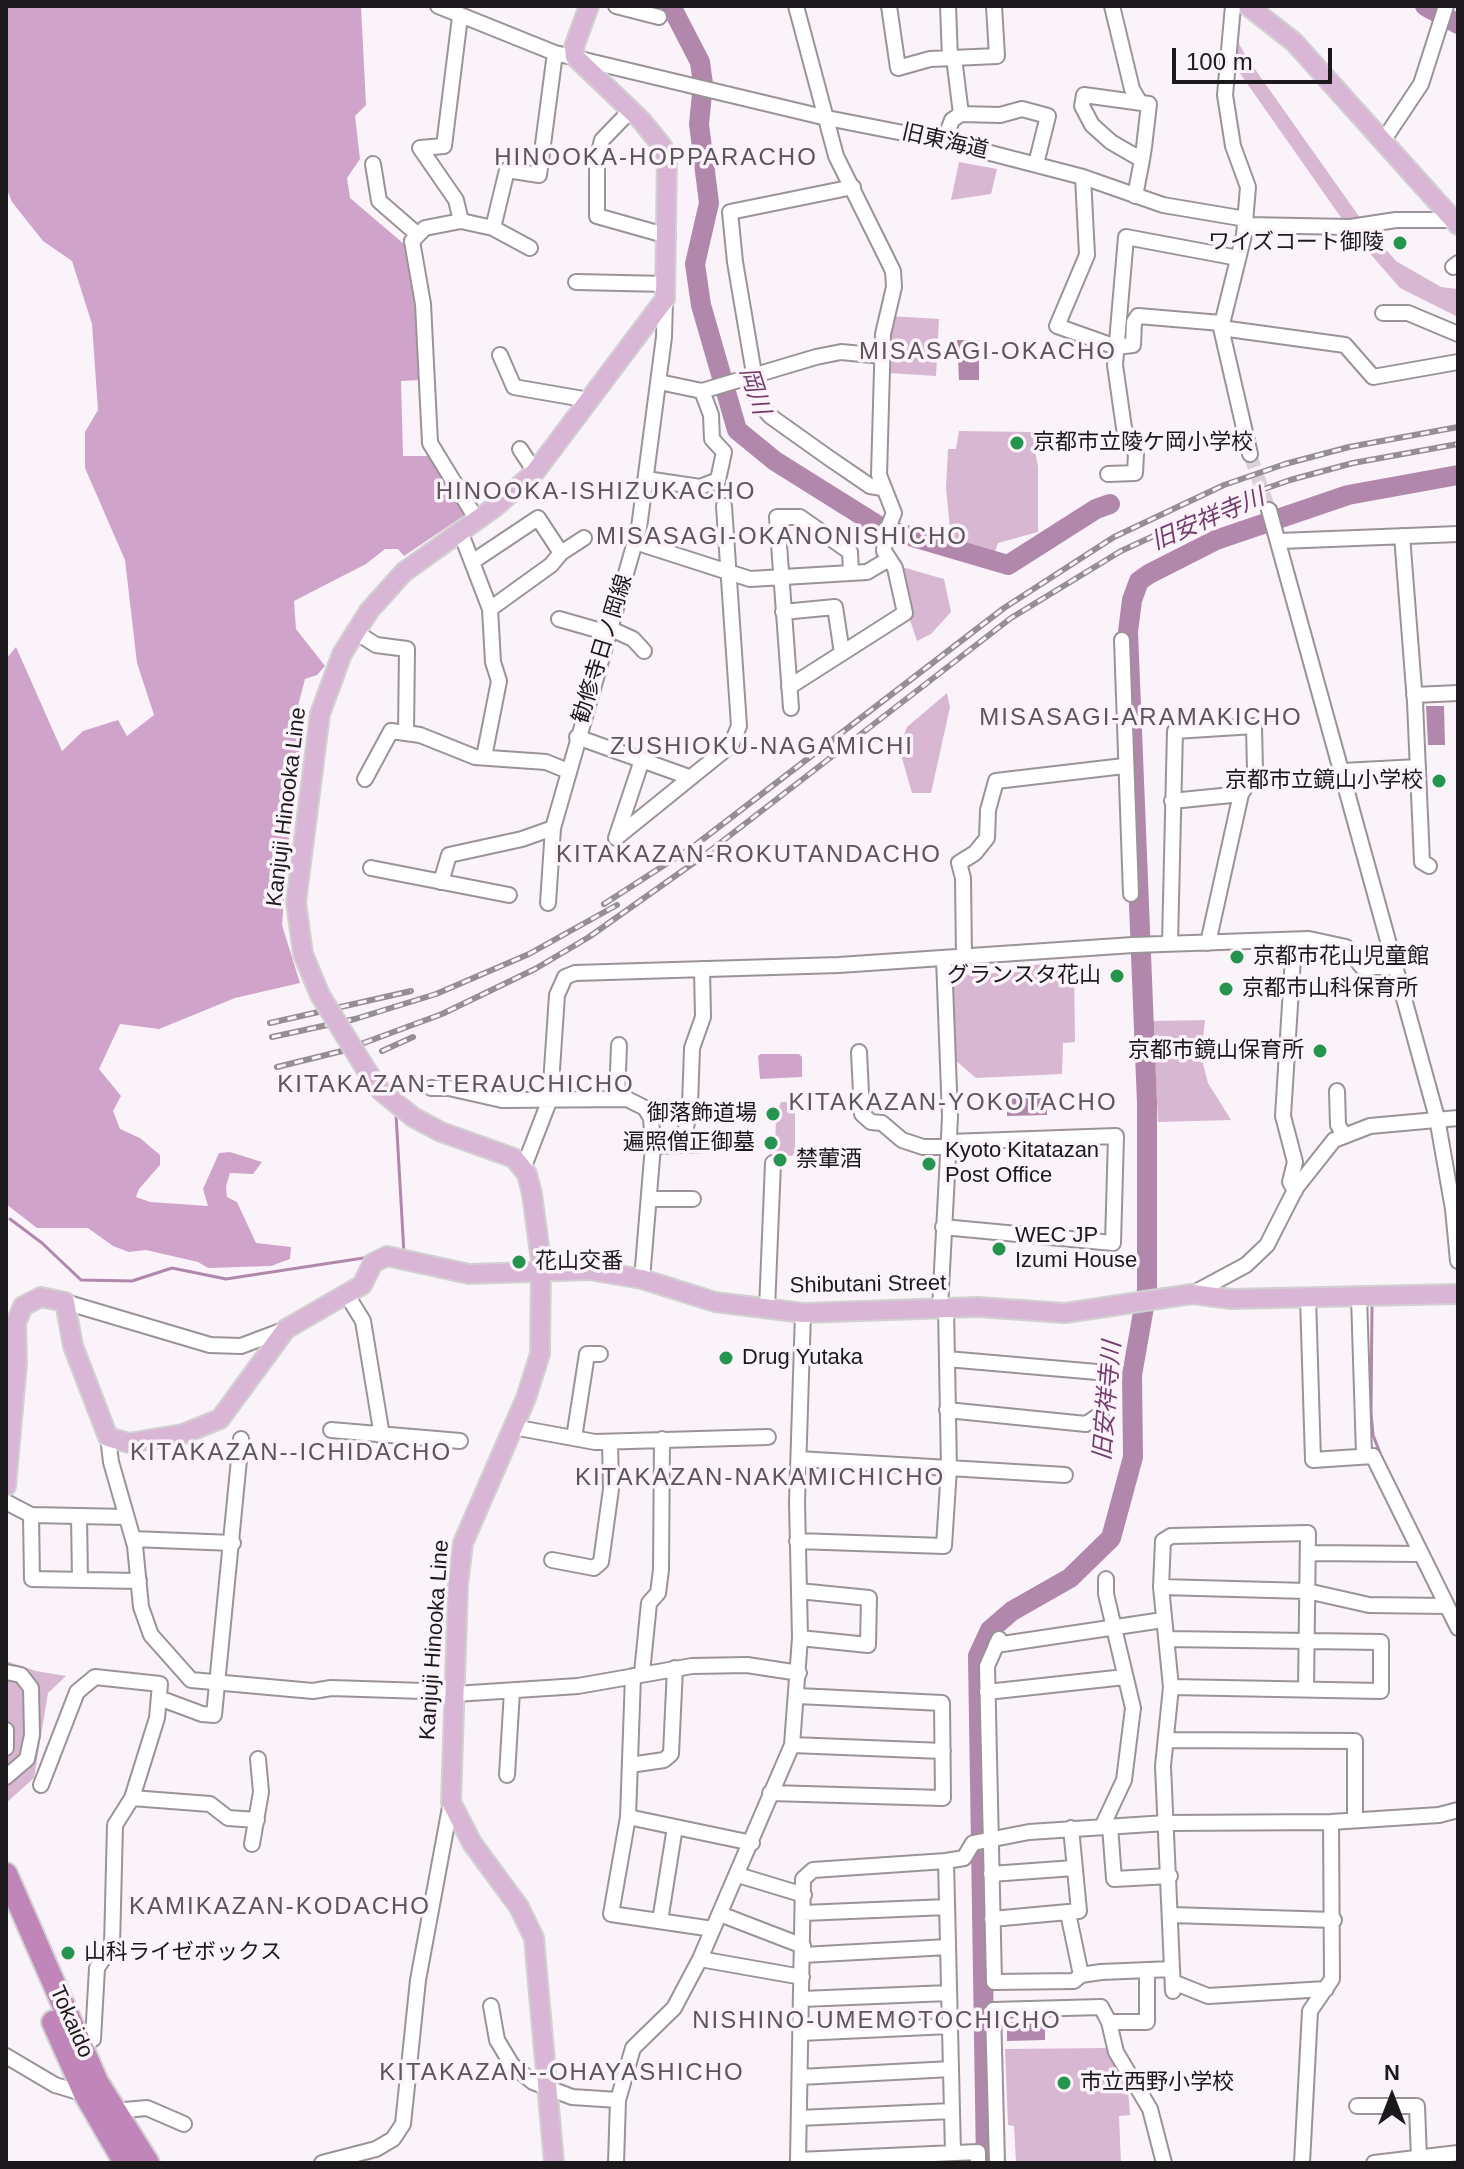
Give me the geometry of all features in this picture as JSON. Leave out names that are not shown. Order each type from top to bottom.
[{"type":"highway","name":"Tokaido","points":[[6,1874],[81,2046],[113,2111],[130,2160]]},
{"type":"highway","name":"Tokaido","points":[[6,1911],[85,2094],[130,2160]]},
{"type":"main road","points":[[589,6],[574,47],[575,57],[631,110],[665,151],[666,291]]},
{"type":"main road","points":[[1248,6],[1294,42],[1456,222]]},
{"type":"main road","name":"Kanjuji Hinooka Line","points":[[554,2163],[534,1938],[519,1907],[472,1843],[451,1802],[463,1543],[513,1427],[540,1354],[539,1270],[533,1204],[523,1169],[508,1154],[441,1132],[413,1117],[381,1091],[320,995],[303,954],[296,902],[320,714],[335,670],[354,631],[404,572],[477,520],[535,472],[666,291]]},
{"type":"main road","name":"Shibutani Street","points":[[108,1437],[129,1443],[161,1438],[220,1419],[286,1329],[362,1285],[373,1263],[387,1256],[469,1274],[570,1268],[642,1279],[715,1302],[803,1313],[943,1308],[1065,1313],[1192,1294],[1231,1299],[1458,1294]]},
{"type":"main road","points":[[6,1486],[19,1311],[28,1301],[41,1297],[65,1302],[73,1346],[108,1437]]},
{"type":"street","name":"旧東海道","points":[[438,6],[555,53],[702,85],[827,118],[944,141],[1083,177],[1183,210],[1246,222],[1350,227],[1396,220],[1456,222]]},
{"type":"street","points":[[616,6],[659,17]]},
{"type":"street","points":[[789,687],[905,613],[895,568],[884,551],[891,501],[882,488],[879,475],[883,334],[894,287],[893,271],[836,156],[796,6]]},
{"type":"street","points":[[889,6],[898,68],[952,58],[997,56],[994,6]]},
{"type":"street","points":[[948,6],[961,114]]},
{"type":"street","points":[[1112,6],[1132,89],[1139,101]]},
{"type":"street","points":[[1233,6],[1225,95],[1233,146],[1246,174],[1246,222],[1221,326],[1250,454]]},
{"type":"street","points":[[1383,141],[1421,84],[1445,12]]},
{"type":"street","points":[[460,17],[444,146],[420,148],[456,200],[461,221]]},
{"type":"street","points":[[493,228],[507,170],[539,175],[555,53]]},
{"type":"street","points":[[1135,196],[1142,160],[1149,104],[1084,95],[1082,106],[1092,125],[1111,142],[1142,160]]},
{"type":"street","points":[[944,141],[952,120],[961,114],[1000,115],[1022,109],[1048,116],[1036,164]]},
{"type":"street","points":[[631,110],[602,140],[597,160],[597,216],[668,236]]},
{"type":"street","points":[[373,164],[379,201],[417,234]]},
{"type":"street","points":[[1083,177],[1087,255],[1057,326],[1116,347],[1133,345],[1134,322],[1138,316],[1345,345],[1373,377],[1458,362]]},
{"type":"street","points":[[853,187],[730,212],[759,403],[770,416],[870,486],[882,488]]},
{"type":"street","points":[[477,520],[430,443],[423,304],[412,241],[425,228],[461,221],[493,228],[530,248]]},
{"type":"street","points":[[1108,474],[1135,473],[1136,454],[1124,428],[1119,403],[1116,347],[1120,335],[1126,237],[1238,258]]},
{"type":"street","points":[[576,282],[666,291]]},
{"type":"street","name":"勧修寺日ノ岡線","points":[[548,903],[553,828],[635,542],[659,382],[666,291]]},
{"type":"street","points":[[1383,313],[1408,313],[1458,334]]},
{"type":"street","points":[[659,382],[716,387],[841,352],[883,356]]},
{"type":"street","points":[[500,355],[514,387],[589,400]]},
{"type":"street","points":[[646,479],[700,487],[718,480],[724,452],[712,439],[711,415],[716,387]]},
{"type":"street","points":[[520,449],[535,472]]},
{"type":"street","points":[[642,760],[616,838],[731,745],[739,726],[724,506]]},
{"type":"street","points":[[1272,516],[1437,1118],[1453,1209],[1458,1261]]},
{"type":"street","points":[[791,708],[777,517],[800,517],[850,552],[851,573]]},
{"type":"street","points":[[472,562],[538,518],[561,553]]},
{"type":"street","points":[[460,531],[490,609],[493,662],[499,681],[484,757]]},
{"type":"street","points":[[1280,541],[1458,534]]},
{"type":"street","points":[[1402,536],[1422,862],[1429,866]]},
{"type":"street","points":[[490,609],[584,538]]},
{"type":"street","points":[[635,542],[750,579],[867,572],[889,559]]},
{"type":"street","points":[[783,612],[835,607],[842,653]]},
{"type":"street","points":[[559,619],[609,630],[633,639],[644,651]]},
{"type":"street","points":[[354,631],[376,645],[407,649],[406,733]]},
{"type":"street","points":[[1122,640],[1124,766],[1131,894]]},
{"type":"street","points":[[1414,695],[1458,693]]},
{"type":"street","points":[[1170,943],[1175,731],[1254,726],[1255,771],[1241,794],[1208,943]]},
{"type":"street","points":[[365,779],[391,731],[406,733],[475,757],[546,762],[568,771]]},
{"type":"street","points":[[577,737],[689,777]]},
{"type":"street","points":[[964,957],[963,878],[959,863],[975,853],[987,838],[988,810],[996,781],[1124,766]]},
{"type":"street","points":[[1343,771],[1418,767]]},
{"type":"street","points":[[1172,801],[1241,794]]},
{"type":"street","points":[[441,882],[449,855],[522,839],[553,828]]},
{"type":"street","points":[[371,868],[509,895]]},
{"type":"street","points":[[523,1169],[550,1099],[557,995],[565,977],[575,973],[964,957],[1170,943],[1294,941],[1333,942],[1349,950],[1356,964],[1362,967],[1395,967]]},
{"type":"street","points":[[1294,941],[1283,1116],[1295,1162],[1290,1182],[1295,1191]]},
{"type":"street","points":[[797,1541],[944,1546],[949,1468],[943,1308],[947,1144],[944,958]]},
{"type":"street","points":[[683,1145],[690,1105],[692,1048],[703,1017],[702,969]]},
{"type":"street","points":[[617,1098],[619,1045]]},
{"type":"street","points":[[859,1052],[862,1114],[871,1122],[882,1123],[902,1140],[923,1147],[1116,1136],[1113,1243],[943,1227]]},
{"type":"street","points":[[431,1088],[449,1088],[502,1100],[617,1098],[640,1104],[648,1113],[653,1146],[642,1279]]},
{"type":"street","points":[[1337,1091],[1338,1125],[1344,1135]]},
{"type":"street","points":[[1192,1294],[1246,1265],[1267,1245],[1295,1191],[1319,1156],[1344,1135],[1370,1126],[1458,1118]]},
{"type":"street","points":[[653,1146],[703,1144]]},
{"type":"street","points":[[767,1309],[773,1163]]},
{"type":"street","points":[[650,1199],[693,1199]]},
{"type":"street","points":[[347,1295],[363,1321],[382,1436]]},
{"type":"street","points":[[1359,1296],[1364,1454]]},
{"type":"street","points":[[1308,1297],[1313,1460],[1364,1454],[1373,1456],[1458,1628]]},
{"type":"street","points":[[65,1302],[210,1345],[241,1346],[286,1329]]},
{"type":"street","points":[[616,2163],[618,2100],[633,2048],[674,2008],[700,1959],[792,1745],[800,1638],[797,1541],[803,1313]]},
{"type":"street","points":[[571,1354],[594,1354],[574,1438]]},
{"type":"street","points":[[947,1359],[1097,1372]]},
{"type":"street","points":[[947,1410],[1086,1424],[1101,1414]]},
{"type":"street","points":[[513,1427],[610,1442],[768,1437]]},
{"type":"street","points":[[331,1430],[460,1441]]},
{"type":"street","points":[[108,1437],[133,1539],[141,1607],[151,1635],[191,1680],[313,1691],[331,1688],[455,1693],[578,1686],[675,1668],[747,1665],[799,1673]]},
{"type":"street","points":[[159,1698],[202,1714],[214,1715],[241,1439]]},
{"type":"street","points":[[662,1439],[661,1570],[658,1593],[649,1603],[638,1674],[628,1817],[611,1914],[713,1929]]},
{"type":"street","points":[[552,1560],[594,1568],[601,1562],[611,1489],[610,1442]]},
{"type":"street","points":[[799,1459],[1065,1475]]},
{"type":"street","points":[[6,1502],[31,1515],[126,1517]]},
{"type":"street","points":[[31,1515],[32,1579],[139,1581]]},
{"type":"street","points":[[79,1516],[80,1580]]},
{"type":"street","points":[[1173,1981],[1163,1766],[1171,1687],[1161,1587],[1163,1541],[1171,1536],[1308,1533],[1306,1689]]},
{"type":"street","points":[[133,1539],[233,1543]]},
{"type":"street","points":[[1309,1553],[1421,1554]]},
{"type":"street","points":[[1106,1579],[1133,1708],[1129,1759],[1106,1826],[1114,1879],[1170,1876]]},
{"type":"street","points":[[1161,1587],[1307,1591],[1369,1605],[1446,1606]]},
{"type":"street","points":[[799,1591],[869,1598],[868,1645],[800,1638]]},
{"type":"street","points":[[1163,1620],[997,1642],[987,1666],[994,1982],[1074,1981],[1081,1975],[1147,1970],[1208,1996],[1326,1989]]},
{"type":"street","points":[[1167,1639],[1381,1642],[1381,1691],[1171,1687]]},
{"type":"street","points":[[630,1765],[664,1760],[671,1754],[675,1668]]},
{"type":"street","points":[[6,1672],[21,1675],[31,1688],[32,1735],[27,1759],[6,1777]]},
{"type":"street","points":[[41,1785],[77,1692],[95,1677],[160,1684],[157,1718],[132,1798],[115,1825],[112,1946],[97,1968],[93,2039],[81,2046]]},
{"type":"street","points":[[987,1692],[1125,1677]]},
{"type":"street","points":[[507,1775],[512,1691]]},
{"type":"street","points":[[770,1793],[943,1798],[942,1703],[798,1696]]},
{"type":"street","points":[[6,1730],[6,1748]]},
{"type":"street","points":[[1168,1740],[1355,1741],[1355,1819]]},
{"type":"street","points":[[792,1745],[943,1751]]},
{"type":"street","points":[[252,1844],[261,1792],[258,1759]]},
{"type":"street","points":[[132,1798],[210,1804],[228,1818],[257,1820]]},
{"type":"street","points":[[322,2163],[376,2149],[393,2139],[403,2124],[418,1983],[451,1802]]},
{"type":"street","points":[[978,2163],[978,2152],[798,2160],[803,1879],[813,1870],[946,1861],[964,1858],[973,1843],[1071,1828],[1166,1823],[1331,1822],[1439,1815],[1458,1810]]},
{"type":"street","points":[[628,1817],[752,1843]]},
{"type":"street","points":[[1302,2163],[1310,2011],[1332,1979],[1331,1822]]},
{"type":"street","points":[[660,1921],[675,1827]]},
{"type":"street","points":[[992,1919],[1079,1911],[1071,1828]]},
{"type":"street","points":[[946,1861],[953,2153]]},
{"type":"street","points":[[991,1874],[1074,1868]]},
{"type":"street","points":[[738,1875],[804,1895]]},
{"type":"street","points":[[803,1913],[947,1907]]},
{"type":"street","points":[[1068,1913],[1081,1975]]},
{"type":"street","points":[[720,1914],[803,1951],[948,1947]]},
{"type":"street","points":[[1171,1915],[1334,1920]]},
{"type":"street","points":[[700,1959],[802,1977]]},
{"type":"street","points":[[1109,2022],[1147,2022],[1147,1970]]},
{"type":"street","points":[[802,1999],[949,1993]]},
{"type":"street","points":[[491,2006],[497,2040],[512,2065],[533,2082],[572,2097],[618,2100]]},
{"type":"street","points":[[997,2163],[993,2010],[1101,2007],[1109,2022],[1116,2052],[1150,2109],[1164,2163]]},
{"type":"street","points":[[801,2033],[949,2026]]},
{"type":"street","points":[[6,2056],[55,2085],[85,2094]]},
{"type":"street","points":[[800,2077],[951,2069]]},
{"type":"street","points":[[1357,2106],[1417,2106],[1419,2159]]},
{"type":"street","points":[[113,2111],[147,2108],[184,2124]]},
{"type":"street","points":[[799,2118],[952,2111]]},
{"type":"street","points":[[1374,2163],[1458,2153]]},
{"type":"shaded area","points":[[6,6],[361,6],[366,105],[355,116],[360,159],[347,178],[350,198],[404,244],[414,297],[419,380],[401,381],[403,456],[429,456],[465,515],[404,556],[398,549],[385,549],[366,564],[294,601],[296,629],[325,666],[317,675],[305,679],[298,706],[304,720],[292,799],[282,925],[300,983],[235,998],[159,1029],[120,1024],[99,1069],[121,1096],[113,1111],[120,1129],[140,1138],[160,1155],[160,1165],[136,1197],[150,1202],[208,1206],[203,1189],[219,1153],[230,1152],[262,1162],[253,1174],[230,1173],[226,1186],[227,1197],[237,1202],[256,1243],[291,1247],[290,1259],[271,1266],[208,1268],[198,1262],[146,1250],[129,1252],[113,1246],[88,1228],[37,1228],[6,1204],[6,659],[16,647],[62,751],[83,731],[118,720],[127,736],[154,715],[137,663],[125,560],[85,468],[85,432],[98,410],[92,324],[72,261],[43,241],[12,202],[6,187]]},
{"type":"shaded area","points":[[1230,28],[1247,58],[1363,222],[1347,226],[1239,72],[1229,56]]},
{"type":"shaded area","points":[[959,162],[997,169],[991,194],[951,200]]},
{"type":"shaded area","points":[[1367,228],[1396,261],[1441,287],[1458,289],[1458,317],[1400,288],[1353,234]]},
{"type":"shaded area","points":[[890,316],[939,319],[936,376],[888,373]]},
{"type":"shaded area","points":[[957,340],[979,340],[979,380],[959,380]]},
{"type":"shaded area","points":[[959,431],[1032,432],[1038,467],[1038,532],[998,543],[995,552],[951,539],[946,488],[948,449],[956,449]]},
{"type":"shaded area","points":[[902,567],[944,579],[951,612],[931,634],[917,641],[901,593]]},
{"type":"shaded area","points":[[947,693],[950,707],[931,793],[912,793],[899,748],[907,727]]},
{"type":"shaded area","points":[[1426,706],[1444,706],[1445,745],[1428,745]]},
{"type":"shaded area","points":[[1074,963],[1075,1042],[1063,1043],[1062,1074],[976,1078],[955,1060],[952,980],[960,975],[1030,971],[1030,965]]},
{"type":"shaded area","points":[[1205,1020],[1201,1056],[1208,1083],[1231,1120],[1158,1122],[1153,1021]]},
{"type":"shaded area","points":[[799,1054],[802,1057],[802,1077],[760,1079],[758,1056]]},
{"type":"shaded area","points":[[1047,1095],[1047,1115],[1007,1116],[1007,1097]]},
{"type":"shaded area","points":[[781,1102],[795,1102],[795,1156],[779,1155],[775,1151],[776,1114]]},
{"type":"shaded area","points":[[6,1661],[36,1671],[66,1676],[48,1693],[34,1778],[6,1803]]},
{"type":"shaded area","points":[[1045,2021],[1045,2040],[1007,2041],[1007,2022]]},
{"type":"shaded area","name":"市立西野小学校","points":[[1107,2048],[1128,2089],[1130,2115],[1119,2116],[1121,2163],[1016,2163],[1014,2126],[1008,2125],[1005,2049]]},
{"type":"waterway","name":"岡川","points":[[671,6],[700,62],[703,84],[699,124],[709,203],[695,264],[701,305],[737,430],[775,461],[882,528],[1008,565],[1096,509],[1110,504]]},
{"type":"waterway","name":"旧安祥寺川","points":[[1425,6],[1458,24]]},
{"type":"waterway","name":"旧安祥寺川","points":[[986,2163],[978,1656],[990,1630],[1012,1611],[1070,1578],[1111,1538],[1133,1457],[1132,1375],[1147,1290],[1147,1103],[1128,632],[1132,600],[1139,581],[1216,540],[1348,495],[1458,475]]},
{"type":"waterway","points":[[396,1114],[404,1254]]},
{"type":"waterway","points":[[10,1219],[42,1243],[81,1280],[132,1281],[172,1268],[226,1279],[370,1257]]},
{"type":"waterway","points":[[1372,1305],[1371,1413],[1373,1435],[1380,1453]]},
{"type":"waterway","points":[[1436,2163],[1446,2161]]},
{"type":"tunnel","points":[[1250,454],[1269,510]]},
{"type":"railway","points":[[604,904],[694,846],[1004,608],[1114,537],[1224,485],[1285,464],[1349,447],[1458,427]]},
{"type":"railway","points":[[277,1067],[342,1051],[442,1014],[535,969],[589,937],[702,857],[1011,618],[1121,551],[1230,501],[1290,480],[1353,463],[1458,444]]},
{"type":"railway","points":[[272,1037],[355,1019],[436,994],[529,954],[617,905]]},
{"type":"railway","points":[[270,1023],[411,991]]},
{"type":"railway","points":[[382,1051],[413,1037]]},
{"type":"place","name":"ワイズコート御陵","points":[[1400,243]]},
{"type":"place","name":"京都市立陵ケ岡小学校","points":[[1017,443]]},
{"type":"place","name":"京都市立鏡山小学校","points":[[1439,781]]},
{"type":"place","name":"京都市花山児童館","points":[[1237,957]]},
{"type":"place","name":"グランスタ花山","points":[[1117,976]]},
{"type":"place","name":"京都市山科保育所","points":[[1226,989]]},
{"type":"place","name":"京都市鏡山保育所","points":[[1320,1051]]},
{"type":"place","name":"御落飾道場","points":[[773,1114]]},
{"type":"place","name":"遍照僧正御墓","points":[[771,1143]]},
{"type":"place","name":"禁葷酒","points":[[780,1160]]},
{"type":"place","name":"Kyoto Kitatazan Post Office","points":[[929,1164]]},
{"type":"place","name":"WEC JP Izumi House","points":[[999,1249]]},
{"type":"place","name":"花山交番","points":[[519,1262]]},
{"type":"place","name":"Drug Yutaka","points":[[726,1358]]},
{"type":"place","name":"山科ライゼボックス","points":[[68,1953]]},
{"type":"place","name":"市立西野小学校","points":[[1064,2083]]},
{"type":"district","name":"HINOOKA-HOPPARACHO","points":[[656,158]]},
{"type":"district","name":"MISASAGI-OKACHO","points":[[988,352]]},
{"type":"district","name":"HINOOKA-ISHIZUKACHO","points":[[596,492]]},
{"type":"district","name":"MISASAGI-OKANONISHICHO","points":[[782,537]]},
{"type":"district","name":"MISASAGI-ARAMAKICHO","points":[[1141,718]]},
{"type":"district","name":"ZUSHIOKU-NAGAMICHI","points":[[762,747]]},
{"type":"district","name":"KITAKAZAN-ROKUTANDACHO","points":[[749,855]]},
{"type":"district","name":"KITAKAZAN-TERAUCHICHO","points":[[456,1085]]},
{"type":"district","name":"KITAKAZAN-YOKOTACHO","points":[[953,1103]]},
{"type":"district","name":"KITAKAZAN--ICHIDACHO","points":[[291,1453]]},
{"type":"district","name":"KITAKAZAN-NAKAMICHICHO","points":[[760,1478]]},
{"type":"district","name":"KAMIKAZAN-KODACHO","points":[[280,1907]]},
{"type":"district","name":"NISHINO-UMEMOTOCHICHO","points":[[877,2021]]},
{"type":"district","name":"KITAKAZAN--OHAYASHICHO","points":[[562,2073]]}]
